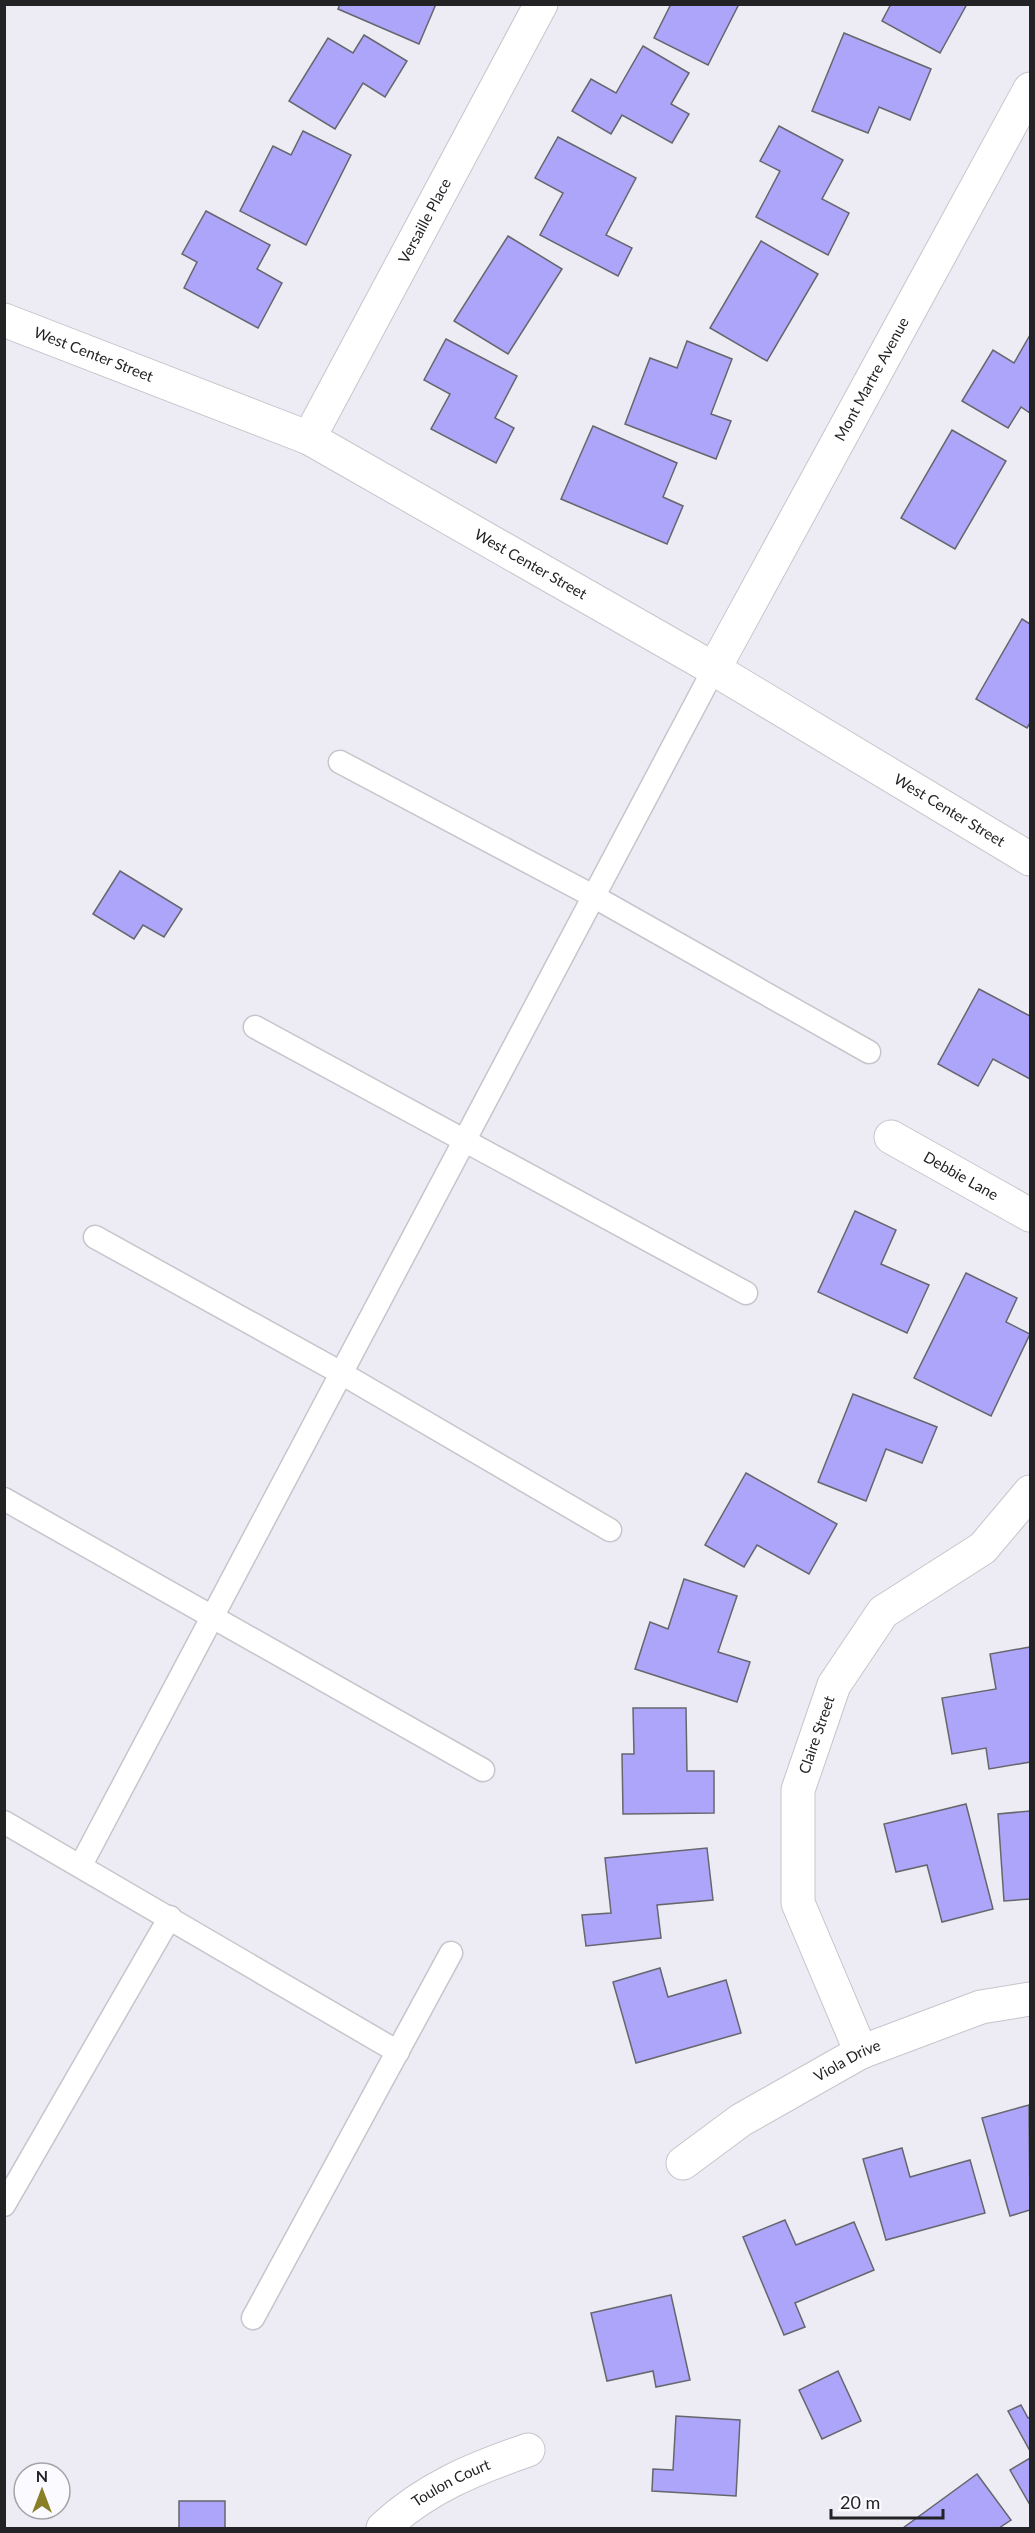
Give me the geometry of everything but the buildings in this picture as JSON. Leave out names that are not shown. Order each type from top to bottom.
[{"type":"street","name":"Versaille Place","points":[[309,438],[541,4]]},
{"type":"street","name":"Mont Martre Avenue","points":[[714,669],[1030,89]]},
{"type":"street","name":"West Center Street","points":[[4,320],[309,438],[714,669],[1030,859]]},
{"type":"street","name":"Debbie Lane","points":[[891,1137],[1030,1215]]},
{"type":"street","name":"Claire Street","points":[[861,2052],[798,1904],[798,1790],[834,1685],[883,1612],[983,1548],[1030,1492]]},
{"type":"street","name":"Viola Drive","points":[[683,2163],[741,2120],[861,2052],[981,2007],[1030,1999]]},
{"type":"street","name":"Toulon Court","points":[[383,2529],[433,2490],[469,2470],[528,2450]]},
{"type":"lane","points":[[81,1865],[714,669]]},
{"type":"lane","points":[[339,762],[593,896],[869,1052]]},
{"type":"lane","points":[[255,1028],[746,1293]]},
{"type":"lane","points":[[95,1237],[341,1373],[610,1530]]},
{"type":"lane","points":[[4,1499],[483,1770]]},
{"type":"lane","points":[[4,1822],[398,2052]]},
{"type":"lane","points":[[4,2205],[170,1917]]},
{"type":"lane","points":[[253,2318],[451,1953]]}]
